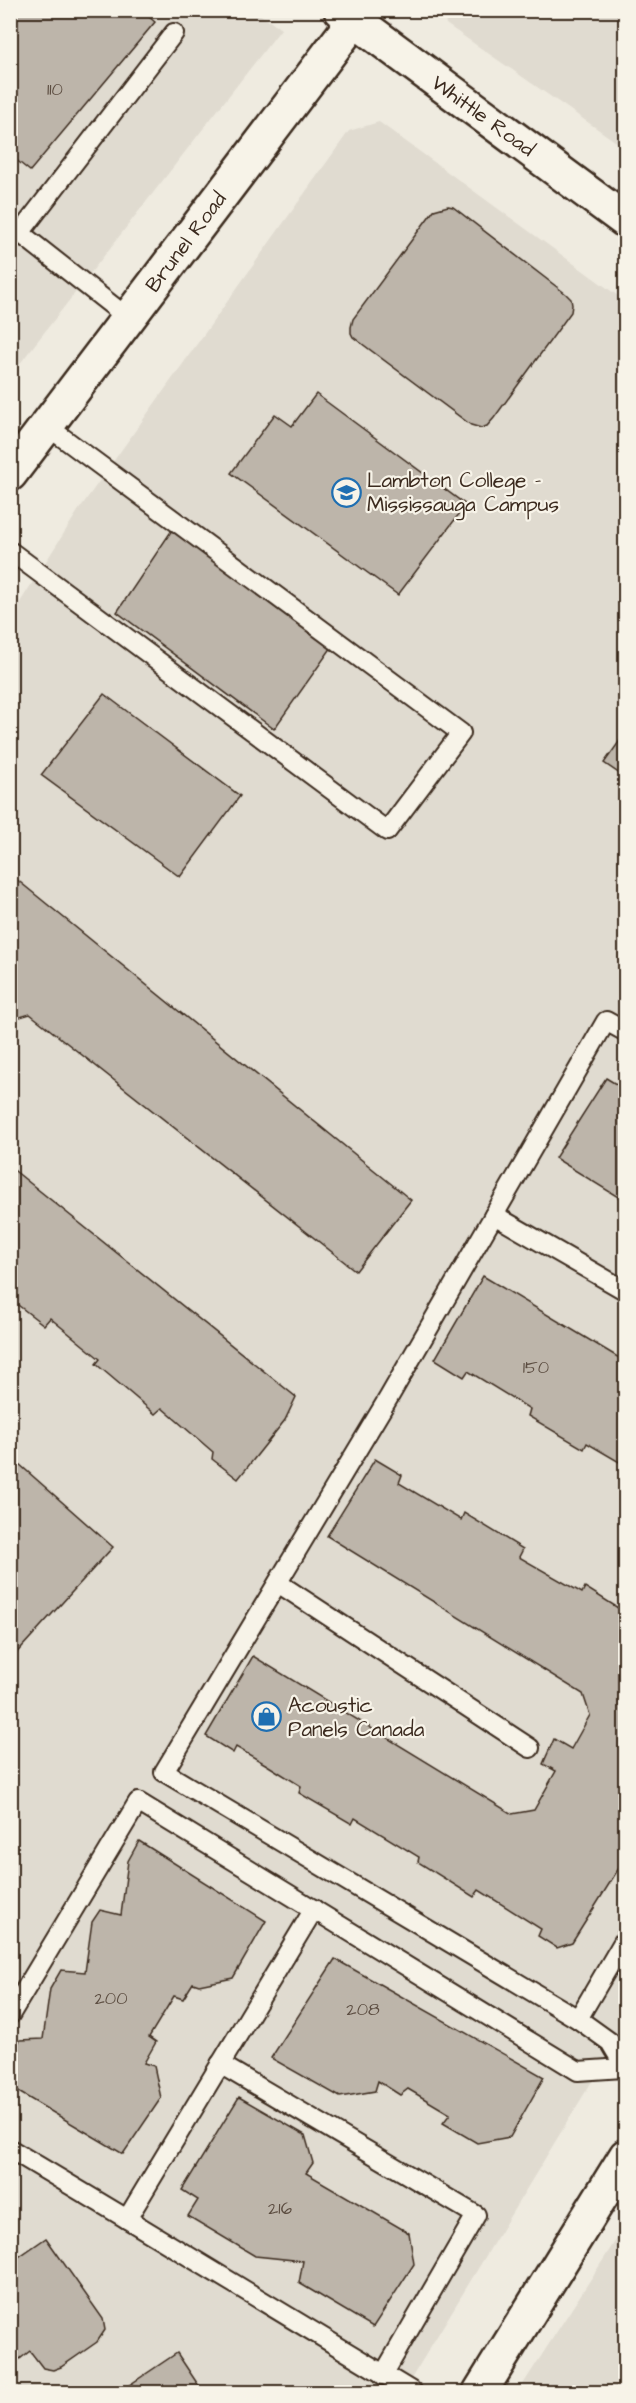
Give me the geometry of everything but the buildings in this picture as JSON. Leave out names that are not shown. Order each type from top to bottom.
[{"type":"street","name":"Whittle Road","points":[[352,14],[626,221]]},
{"type":"street","name":"Brunel Road","points":[[10,474],[352,14]]},
{"type":"street","points":[[480,2392],[626,2156]]},
{"type":"lane","points":[[128,318],[14,234],[174,33]]},
{"type":"lane","points":[[10,551],[387,831],[461,733],[47,426]]},
{"type":"lane","points":[[10,2015],[138,1802],[578,2071],[624,2069],[610,2042],[578,2019],[164,1772],[389,1397],[606,1021],[626,1032]]},
{"type":"lane","points":[[494,1215],[626,1291]]},
{"type":"lane","points":[[278,1583],[530,1748]]},
{"type":"lane","points":[[127,2219],[314,1909]]},
{"type":"lane","points":[[578,2019],[626,1937]]},
{"type":"lane","points":[[220,2064],[476,2215],[383,2374]]},
{"type":"lane","points":[[10,2149],[413,2392]]},
{"type":"shaded area","points":[[11,11],[255,11],[281,29],[11,375]]},
{"type":"shaded area","points":[[444,11],[625,11],[625,148],[446,24]]},
{"type":"shaded area","points":[[379,122],[625,301],[625,2027],[403,2392],[11,2392],[10,618],[78,511],[349,131]]},
{"type":"shaded area","points":[[625,2226],[625,2392],[518,2392]]},
{"type":"place","name":"Lambton College - Mississauga Campus","points":[[346,492]]},
{"type":"place","name":"Acoustic Panels Canada","points":[[267,1717]]}]
